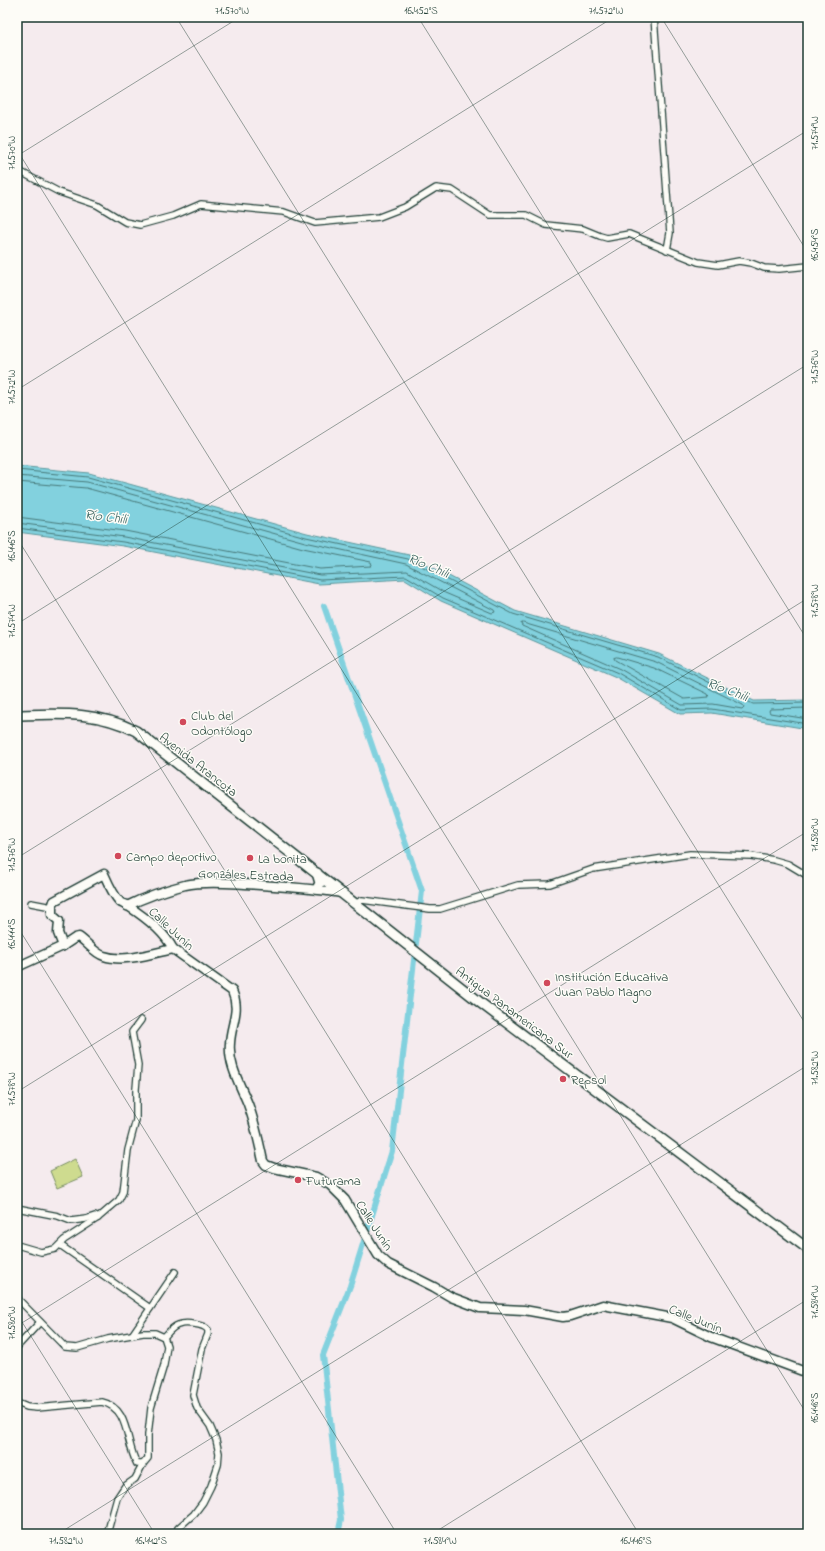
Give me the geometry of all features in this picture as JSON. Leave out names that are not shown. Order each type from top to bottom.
[{"type":"main road","name":"Avenida Arancota","points":[[17,715],[87,715],[110,720],[127,727],[174,760],[342,894]]},
{"type":"main road","points":[[317,873],[320,883],[317,889]]},
{"type":"main road","name":"Antigua Panamericana Sur","points":[[342,894],[488,1008],[808,1249]]},
{"type":"street","points":[[654,17],[670,233],[667,250]]},
{"type":"street","points":[[17,170],[59,192],[97,205],[125,222],[140,225],[173,216],[201,204],[284,212],[315,223],[379,217],[405,207],[436,188],[452,190],[490,215],[526,215],[546,225],[583,228],[607,238],[629,234],[698,262],[718,265],[739,261],[751,263],[764,268],[808,266]]},
{"type":"street","points":[[356,904],[362,900],[430,910],[440,909],[518,885],[550,884],[593,869],[690,854],[751,856],[774,860],[788,864],[808,876]]},
{"type":"street","name":"Calle Junín","points":[[52,907],[54,901],[58,898],[104,874],[115,896],[120,902],[151,923],[169,940],[173,949],[232,991],[236,1001],[230,1043],[231,1059],[234,1073],[248,1104],[263,1161],[266,1165],[316,1177],[330,1185],[344,1200],[378,1256],[388,1264],[434,1287],[451,1298],[480,1308],[524,1310],[563,1317],[603,1305],[672,1318],[711,1337],[808,1373]]},
{"type":"street","name":"Gonzáles Estrada","points":[[128,906],[142,898],[185,885],[194,884],[228,883],[317,889],[342,894]]},
{"type":"street","points":[[31,903],[52,907],[52,915],[60,921],[58,933],[63,946]]},
{"type":"street","points":[[17,967],[79,937],[94,951],[104,956],[114,958],[125,958],[173,949]]},
{"type":"street","points":[[17,1245],[41,1252],[48,1252],[98,1218],[119,1200],[123,1192],[128,1150],[136,1120],[138,1065],[132,1032],[141,1020]]},
{"type":"street","points":[[17,1208],[58,1216],[71,1221],[95,1216],[98,1218]]},
{"type":"street","points":[[60,1245],[150,1308]]},
{"type":"street","points":[[132,1335],[175,1272]]},
{"type":"street","points":[[17,1298],[65,1348],[77,1348],[108,1339],[143,1333],[155,1333],[164,1338],[167,1346],[164,1365],[151,1408],[148,1435],[148,1458],[135,1479],[125,1486],[117,1498],[107,1534]]},
{"type":"street","points":[[17,1347],[40,1322]]},
{"type":"street","points":[[164,1338],[173,1327],[179,1324],[203,1326],[208,1330],[208,1334],[202,1349],[193,1395],[197,1408],[213,1433],[219,1453],[216,1472],[207,1494],[194,1514],[178,1528]]},
{"type":"street","points":[[17,1403],[27,1407],[37,1408],[102,1402],[110,1404],[118,1410],[123,1419],[132,1456],[136,1464],[143,1464]]},
{"type":"green space","points":[[75,1159],[83,1177],[57,1188],[50,1171]]},
{"type":"water","name":"Río Chili","points":[[17,466],[89,473],[307,533],[409,555],[515,611],[659,654],[754,701],[808,700],[808,729],[712,713],[680,714],[616,677],[441,601],[405,579],[319,584],[123,546],[17,532]]},
{"type":"waterway","points":[[324,606],[422,891],[392,1151],[350,1286],[323,1355],[341,1520],[338,1534]]},
{"type":"place","name":"Club del Odontólogo","points":[[183,722]]},
{"type":"place","name":"Campo deportivo","points":[[118,856]]},
{"type":"place","name":"La bonita","points":[[250,858]]},
{"type":"place","name":"Institución Educativa Juan Pablo Magno","points":[[547,983]]},
{"type":"place","name":"Repsol","points":[[563,1079]]},
{"type":"place","name":"Futurama","points":[[298,1180]]}]
